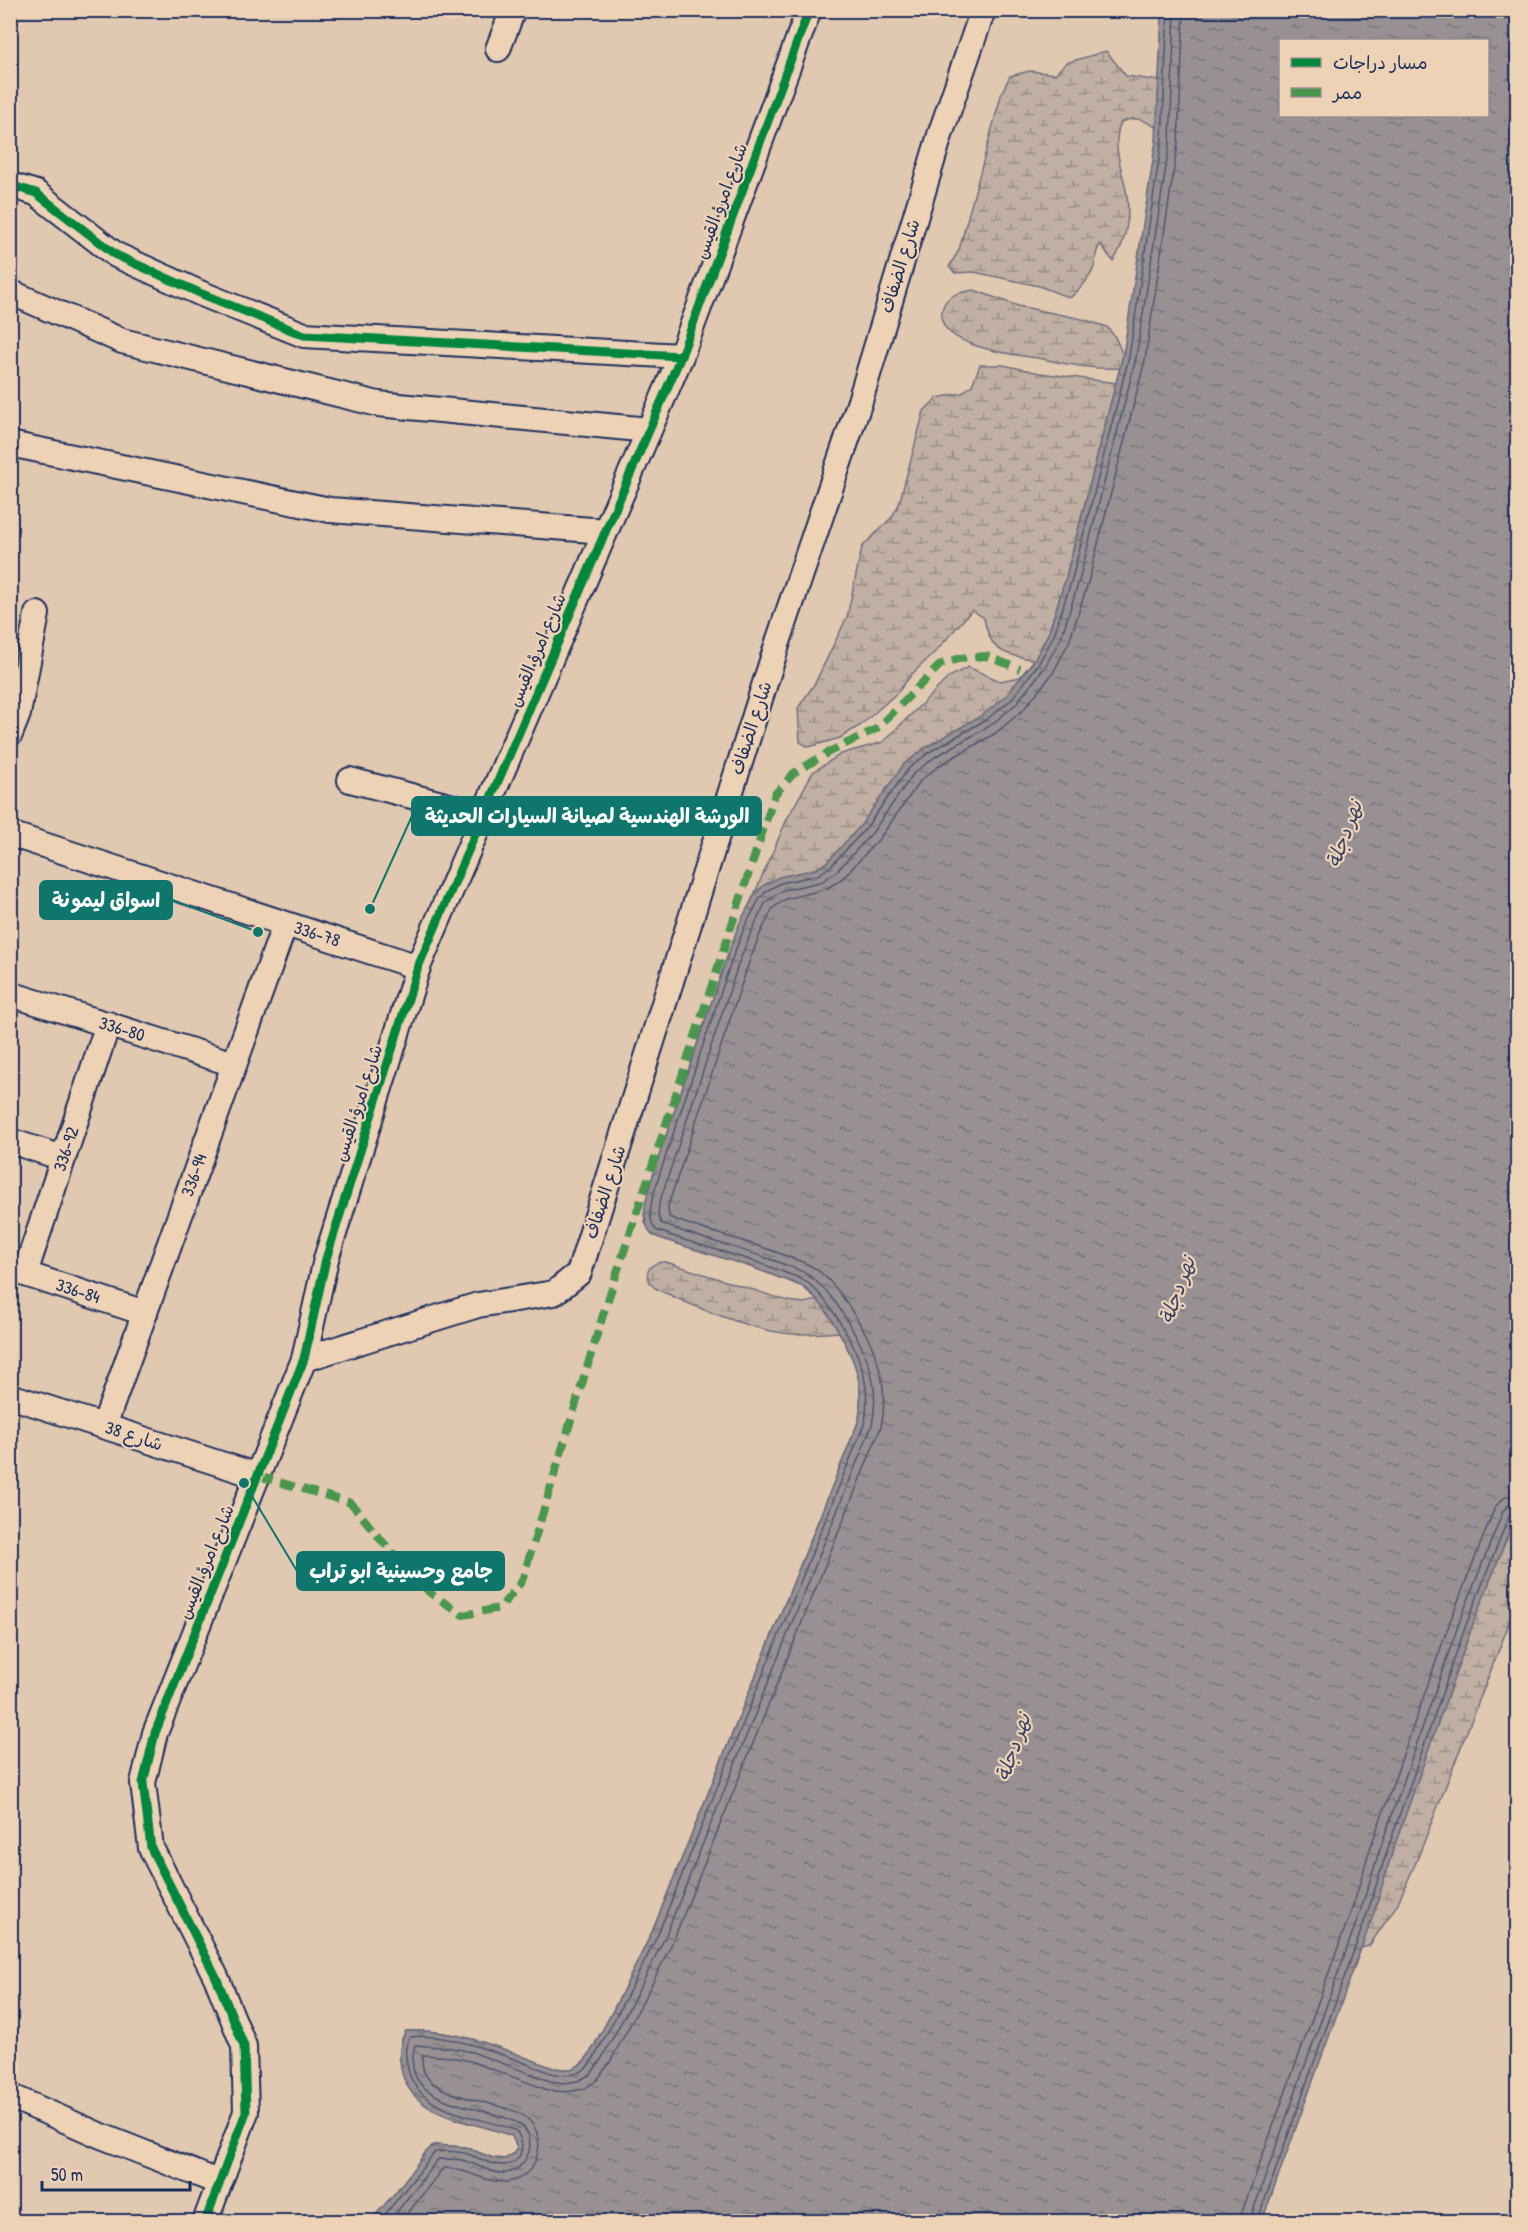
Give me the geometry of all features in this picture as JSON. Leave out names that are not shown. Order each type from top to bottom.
[{"type":"street","points":[[498,49],[513,10]]},
{"type":"street","name":"شارع امرؤ القيس","points":[[205,2222],[246,2112],[244,2046],[216,1977],[152,1848],[143,1783],[155,1733],[304,1359],[326,1259],[418,967],[681,356],[809,10]]},
{"type":"street","name":"شارع الضفاف","points":[[304,1359],[478,1305],[554,1293],[579,1273],[778,642],[860,401],[940,135],[983,10]]},
{"type":"street","points":[[10,185],[36,193],[116,255],[202,294],[304,335],[681,356]]},
{"type":"street","points":[[10,292],[122,341],[378,404],[649,430]]},
{"type":"street","points":[[10,444],[330,510],[606,531]]},
{"type":"street","points":[[10,734],[18,714],[37,614]]},
{"type":"street","points":[[350,780],[484,815]]},
{"type":"street","name":"336-78","points":[[10,834],[418,967]]},
{"type":"street","name":"336-94","points":[[104,1426],[285,924]]},
{"type":"street","name":"336-80","points":[[10,994],[234,1064]]},
{"type":"street","name":"336-92","points":[[18,1271],[63,1158],[108,1024]]},
{"type":"street","points":[[10,1141],[63,1158]]},
{"type":"street","name":"336-84","points":[[18,1271],[145,1313]]},
{"type":"street","name":"شارع 38","points":[[10,1396],[258,1476]]},
{"type":"street","points":[[10,2096],[99,2135],[218,2182]]},
{"type":"green space","points":[[1106,51],[1126,76],[1159,81],[1157,128],[1144,121],[1131,119],[1121,122],[1118,130],[1118,154],[1127,194],[1128,214],[1122,244],[1113,261],[1100,244],[1090,276],[1070,298],[1039,286],[974,272],[955,273],[949,267],[959,250],[1002,92],[1010,76],[1030,71],[1055,74],[1066,63]]},
{"type":"green space","points":[[974,290],[1018,306],[1082,319],[1107,327],[1115,337],[1123,355],[1120,368],[1088,367],[995,351],[963,340],[950,333],[943,323],[942,311],[949,298],[958,293]]},
{"type":"green space","points":[[980,365],[1003,365],[1040,373],[1116,383],[1066,577],[1049,632],[1035,659],[985,1051],[644,2109],[370,2222],[434,2145],[465,2147],[493,2158],[505,2159],[515,2153],[517,2147],[512,2136],[445,2115],[416,2097],[406,2084],[401,2067],[400,2048],[406,2031],[444,2033],[463,2037],[553,2068],[576,2067],[590,2054],[652,1932],[859,1420],[861,1394],[858,1374],[839,1332],[790,1334],[740,1323],[660,1291],[650,1283],[648,1272],[655,1264],[666,1262],[788,1301],[804,1303],[817,1300],[803,1287],[764,1271],[652,1235],[645,1222],[644,1214],[654,1171],[727,957],[787,819],[813,772],[841,754],[883,742],[949,677],[968,667],[1000,681],[1020,677],[1034,660],[1014,656],[1000,650],[990,639],[984,618],[972,610],[898,692],[861,725],[840,738],[809,747],[800,742],[798,708],[815,683],[847,617],[862,547],[892,517],[899,504],[924,411],[937,398],[962,393],[972,385]]},
{"type":"green space","points":[[1517,1507],[1517,1603],[1417,1860],[1397,1905],[1369,1946],[1361,1948],[1347,1920]]},
{"type":"water","name":"نهر دجلة","points":[[1162,11],[1517,11],[1517,1512],[1472,1627],[1392,1853],[1374,1913],[1262,2221],[370,2221],[434,2145],[465,2147],[493,2158],[505,2159],[515,2153],[517,2147],[512,2136],[445,2115],[416,2097],[406,2084],[401,2067],[400,2048],[406,2031],[444,2033],[463,2037],[553,2068],[576,2067],[590,2054],[652,1932],[859,1420],[860,1387],[852,1358],[842,1337],[815,1297],[794,1282],[652,1235],[645,1220],[647,1195],[727,957],[739,924],[755,894],[764,885],[779,877],[816,869],[827,862],[861,825],[904,764],[928,746],[984,714],[1006,696],[1035,659],[1049,632],[1066,577],[1123,355],[1156,140]]},
{"type":"marked path","points":[[258,1476],[351,1503],[430,1593],[463,1615],[500,1608],[522,1581],[603,1315],[775,794],[794,773],[829,752],[876,729],[941,664],[961,658],[986,656],[1020,669]]},
{"type":"cycle path","points":[[205,2222],[246,2112],[244,2046],[216,1977],[151,1848],[143,1783],[155,1733],[304,1359],[326,1259],[418,967],[681,356],[809,10]]},
{"type":"cycle path","points":[[10,185],[36,193],[116,255],[202,294],[304,335],[681,356]]},
{"type":"place","name":"الورشة الهندسية لصيانة السيارات الحديثة","points":[[370,909]]},
{"type":"place","name":"اسواق ليمونة","points":[[258,932]]},
{"type":"place","name":"جامع وحسينية ابو تراب","points":[[244,1483]]}]
